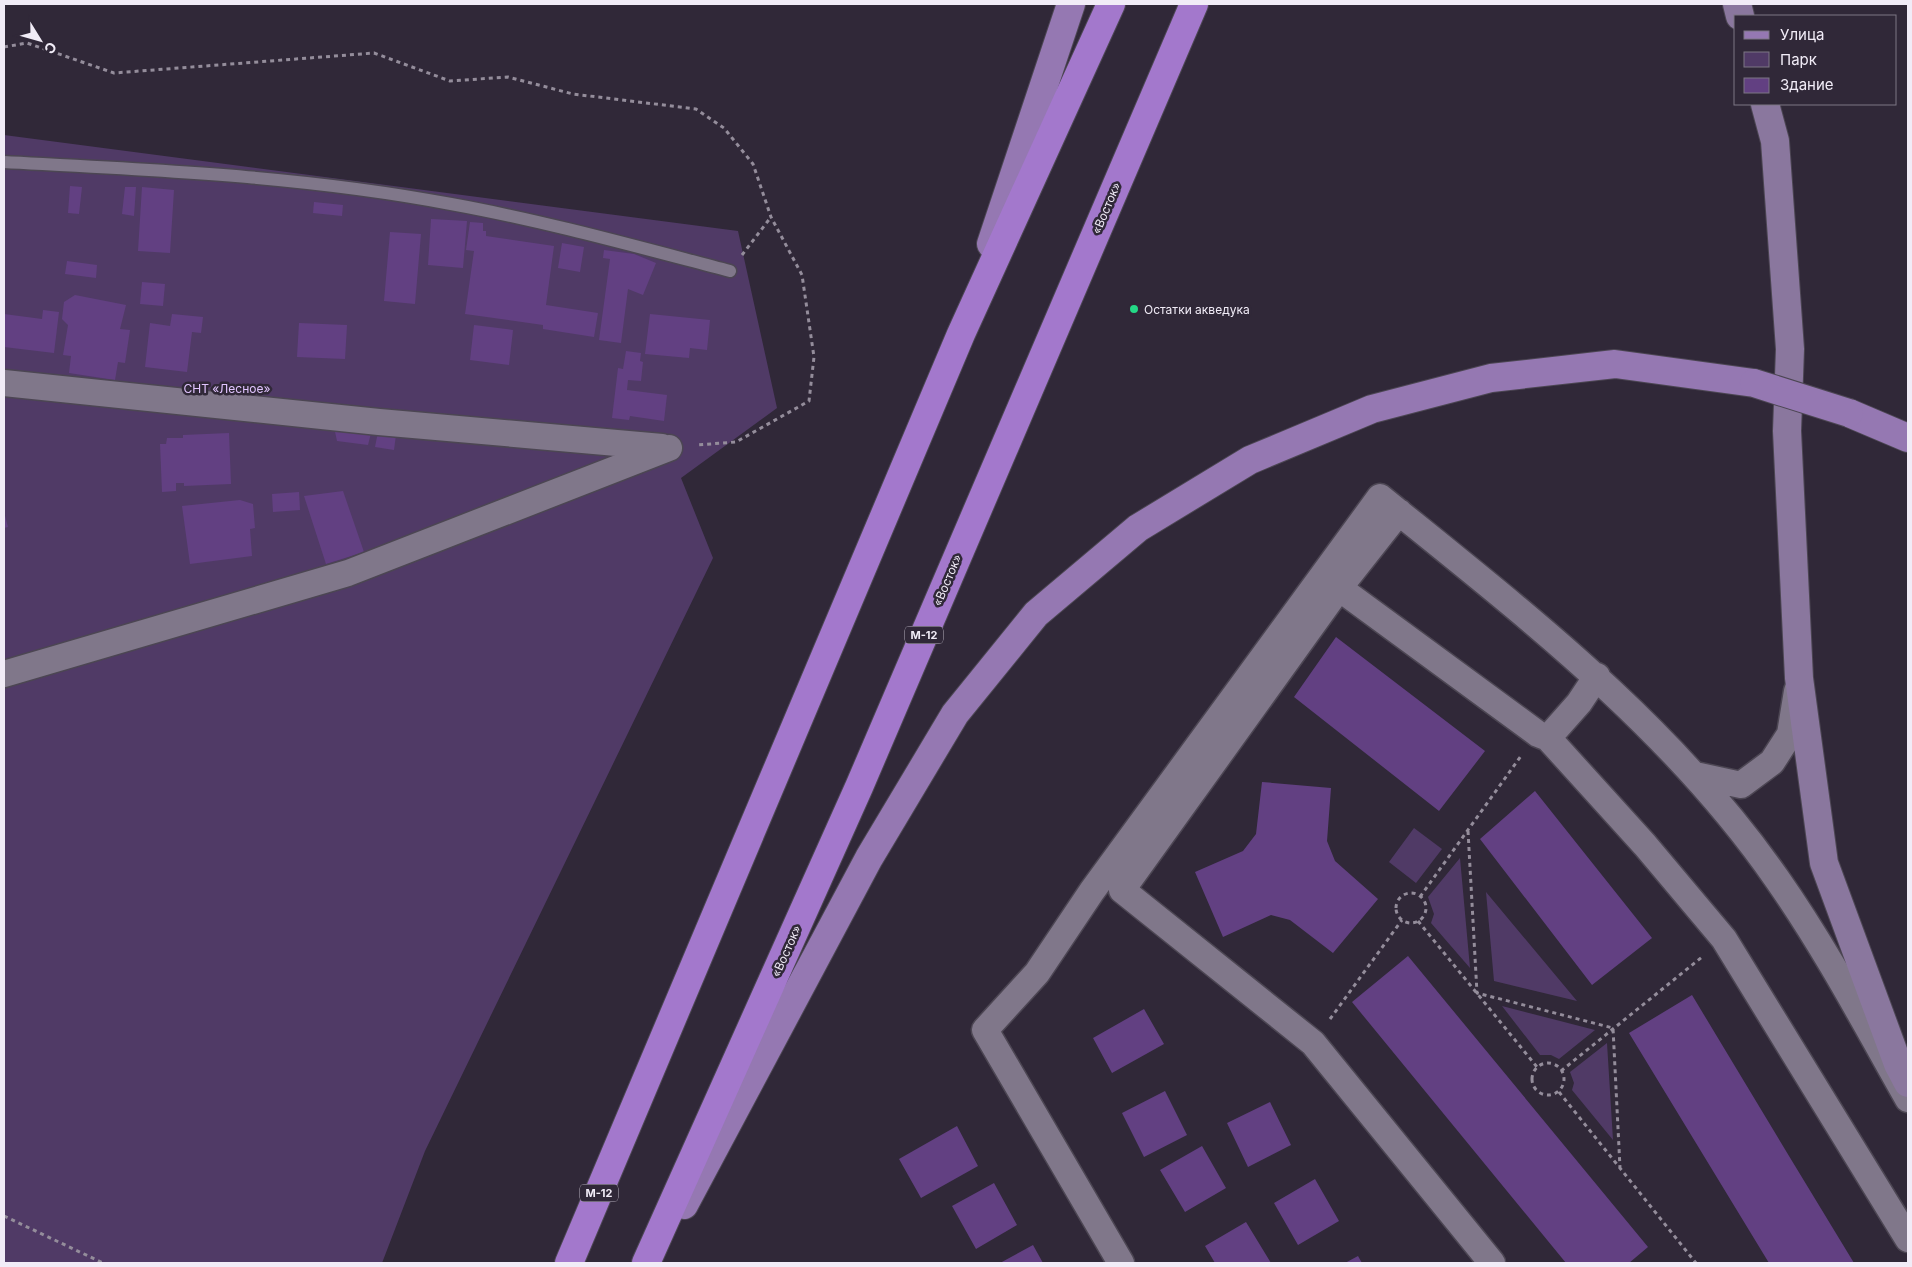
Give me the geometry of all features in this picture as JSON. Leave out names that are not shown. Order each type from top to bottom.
[{"type":"highway","name":"М-12","points":[[569,1263],[961,334],[1111,4]]},
{"type":"highway","name":"«Восток»","points":[[646,1263],[863,778],[1194,4]]},
{"type":"main road","points":[[961,334],[1071,4]]},
{"type":"main road","points":[[1765,105],[1775,141],[1790,349],[1787,431],[1799,678],[1824,863],[1895,1054],[1908,1083]]},
{"type":"main road","points":[[653,1263],[869,858],[955,714],[1036,614],[1138,528],[1250,460],[1372,409],[1491,378],[1615,364],[1754,383],[1849,413],[1908,438]]},
{"type":"street","points":[[4,383],[379,422],[669,448]]},
{"type":"street","points":[[4,674],[348,573],[669,448]]},
{"type":"street","points":[[1121,1263],[985,1030],[1037,973],[1092,891],[1380,496],[1597,676],[1634,710],[1695,775],[1777,878],[1817,942],[1908,1099]]},
{"type":"street","points":[[1399,512],[1340,588],[1122,890],[1313,1043],[1492,1263]]},
{"type":"street","points":[[1340,588],[1543,736],[1645,845],[1724,939],[1908,1239]]},
{"type":"street","points":[[1543,736],[1579,703],[1597,676]]},
{"type":"street","points":[[1695,775],[1741,785],[1772,762],[1790,734],[1799,678]]},
{"type":"lane","points":[[4,162],[301,182],[451,204],[598,237],[730,271]]},
{"type":"path","points":[[4,47],[27,43],[114,73],[374,53],[450,82],[508,77],[573,94],[696,109],[724,128],[753,164],[771,217],[802,275],[814,357],[809,401],[736,442],[669,448]]},
{"type":"path","points":[[730,271],[771,217]]},
{"type":"path","points":[[1420,897],[1468,831],[1543,736]]},
{"type":"path","points":[[1468,831],[1477,993]]},
{"type":"path","points":[[1409,894],[1420,897],[1425,906],[1425,912],[1418,921],[1407,923],[1402,920],[1396,910],[1399,899],[1409,894]]},
{"type":"path","points":[[1313,1043],[1402,920]]},
{"type":"path","points":[[1418,921],[1537,1067]]},
{"type":"path","points":[[1561,1071],[1724,939]]},
{"type":"path","points":[[1477,993],[1613,1028]]},
{"type":"path","points":[[1613,1028],[1620,1168]]},
{"type":"path","points":[[1549,1063],[1555,1065],[1561,1071],[1564,1080],[1558,1092],[1547,1095],[1536,1090],[1532,1078],[1537,1067],[1549,1063]]},
{"type":"path","points":[[1558,1092],[1696,1263]]},
{"type":"path","points":[[4,1216],[104,1263]]},
{"type":"green space","name":"СНТ «Лесное»","points":[[4,135],[738,231],[777,408],[681,478],[713,558],[425,1151],[382,1263],[4,1263]]},
{"type":"green space","points":[[1414,828],[1442,849],[1416,883],[1389,862]]},
{"type":"green space","points":[[1460,858],[1470,968],[1431,923],[1434,914],[1428,897]]},
{"type":"green space","points":[[1486,892],[1577,1001],[1494,981]]},
{"type":"green space","points":[[1502,1006],[1595,1030],[1559,1059],[1551,1055],[1540,1055]]},
{"type":"green space","points":[[1607,1043],[1613,1140],[1572,1090],[1574,1083],[1570,1072]]},
{"type":"building","points":[[70,186],[82,187],[79,214],[68,213]]},
{"type":"building","points":[[125,187],[136,187],[134,216],[122,214]]},
{"type":"building","points":[[142,187],[174,190],[170,253],[138,251]]},
{"type":"building","points":[[314,202],[343,205],[342,216],[313,213]]},
{"type":"building","points":[[431,219],[467,221],[463,268],[428,265]]},
{"type":"building","points":[[470,222],[483,223],[483,231],[486,231],[486,236],[554,246],[546,305],[598,313],[594,337],[543,329],[543,325],[465,314],[474,251],[466,250]]},
{"type":"building","points":[[390,232],[421,234],[415,304],[384,301]]},
{"type":"building","points":[[562,243],[584,247],[580,272],[558,268]]},
{"type":"building","points":[[604,250],[634,254],[656,263],[643,295],[628,289],[621,343],[599,340],[610,259],[603,258]]},
{"type":"building","points":[[67,261],[97,265],[96,278],[65,274]]},
{"type":"building","points":[[142,282],[165,284],[163,306],[140,304]]},
{"type":"building","points":[[75,295],[126,305],[120,329],[130,330],[125,363],[118,362],[115,380],[69,373],[71,356],[63,355],[68,325],[62,319],[64,302]]},
{"type":"building","points":[[43,310],[59,312],[54,353],[4,347],[4,314],[42,319]]},
{"type":"building","points":[[172,314],[203,317],[201,333],[192,332],[187,372],[145,367],[150,323],[170,326]]},
{"type":"building","points":[[650,314],[710,320],[707,350],[690,348],[689,358],[645,354]]},
{"type":"building","points":[[299,323],[347,325],[345,359],[297,357]]},
{"type":"building","points":[[474,325],[513,330],[509,365],[470,360]]},
{"type":"building","points":[[626,351],[641,353],[640,361],[643,362],[641,381],[628,380],[627,390],[667,395],[664,421],[630,416],[629,420],[612,418],[618,368],[623,369]]},
{"type":"building","points":[[334,427],[371,433],[368,445],[337,441]]},
{"type":"building","points":[[378,432],[396,435],[394,450],[375,447]]},
{"type":"building","points":[[229,433],[231,484],[184,486],[184,483],[176,483],[176,491],[162,492],[160,444],[166,444],[167,438],[183,438],[183,435]]},
{"type":"building","points":[[343,491],[364,552],[326,564],[304,496]]},
{"type":"building","points":[[299,492],[300,510],[273,512],[272,494]]},
{"type":"building","points":[[240,500],[253,504],[255,528],[250,529],[252,556],[190,564],[182,506]]},
{"type":"building","points":[[4,512],[8,527],[4,528]]},
{"type":"building","points":[[1336,637],[1485,751],[1439,811],[1294,697]]},
{"type":"building","points":[[1262,782],[1331,788],[1327,841],[1335,861],[1378,899],[1333,953],[1290,920],[1271,915],[1223,937],[1195,872],[1243,851],[1256,834]]},
{"type":"building","points":[[1535,791],[1652,938],[1592,985],[1480,839]]},
{"type":"building","points":[[1408,956],[1648,1247],[1629,1263],[1566,1263],[1352,1002]]},
{"type":"building","points":[[1692,995],[1854,1263],[1769,1263],[1629,1033]]},
{"type":"building","points":[[1144,1009],[1164,1044],[1112,1073],[1093,1038]]},
{"type":"building","points":[[1165,1091],[1187,1135],[1144,1157],[1122,1113]]},
{"type":"building","points":[[1270,1102],[1291,1145],[1248,1167],[1227,1123]]},
{"type":"building","points":[[957,1126],[978,1166],[921,1198],[899,1159]]},
{"type":"building","points":[[1202,1146],[1226,1188],[1185,1212],[1160,1170]]},
{"type":"building","points":[[1315,1179],[1339,1221],[1298,1245],[1274,1203]]},
{"type":"building","points":[[994,1183],[1017,1225],[976,1249],[952,1206]]},
{"type":"building","points":[[1246,1222],[1271,1263],[1215,1263],[1205,1246]]},
{"type":"building","points":[[1033,1245],[1043,1263],[1000,1263]]},
{"type":"building","points":[[1358,1256],[1362,1263],[1345,1263]]},
{"type":"place","name":"Остатки акведука","points":[[1134,309]]}]
